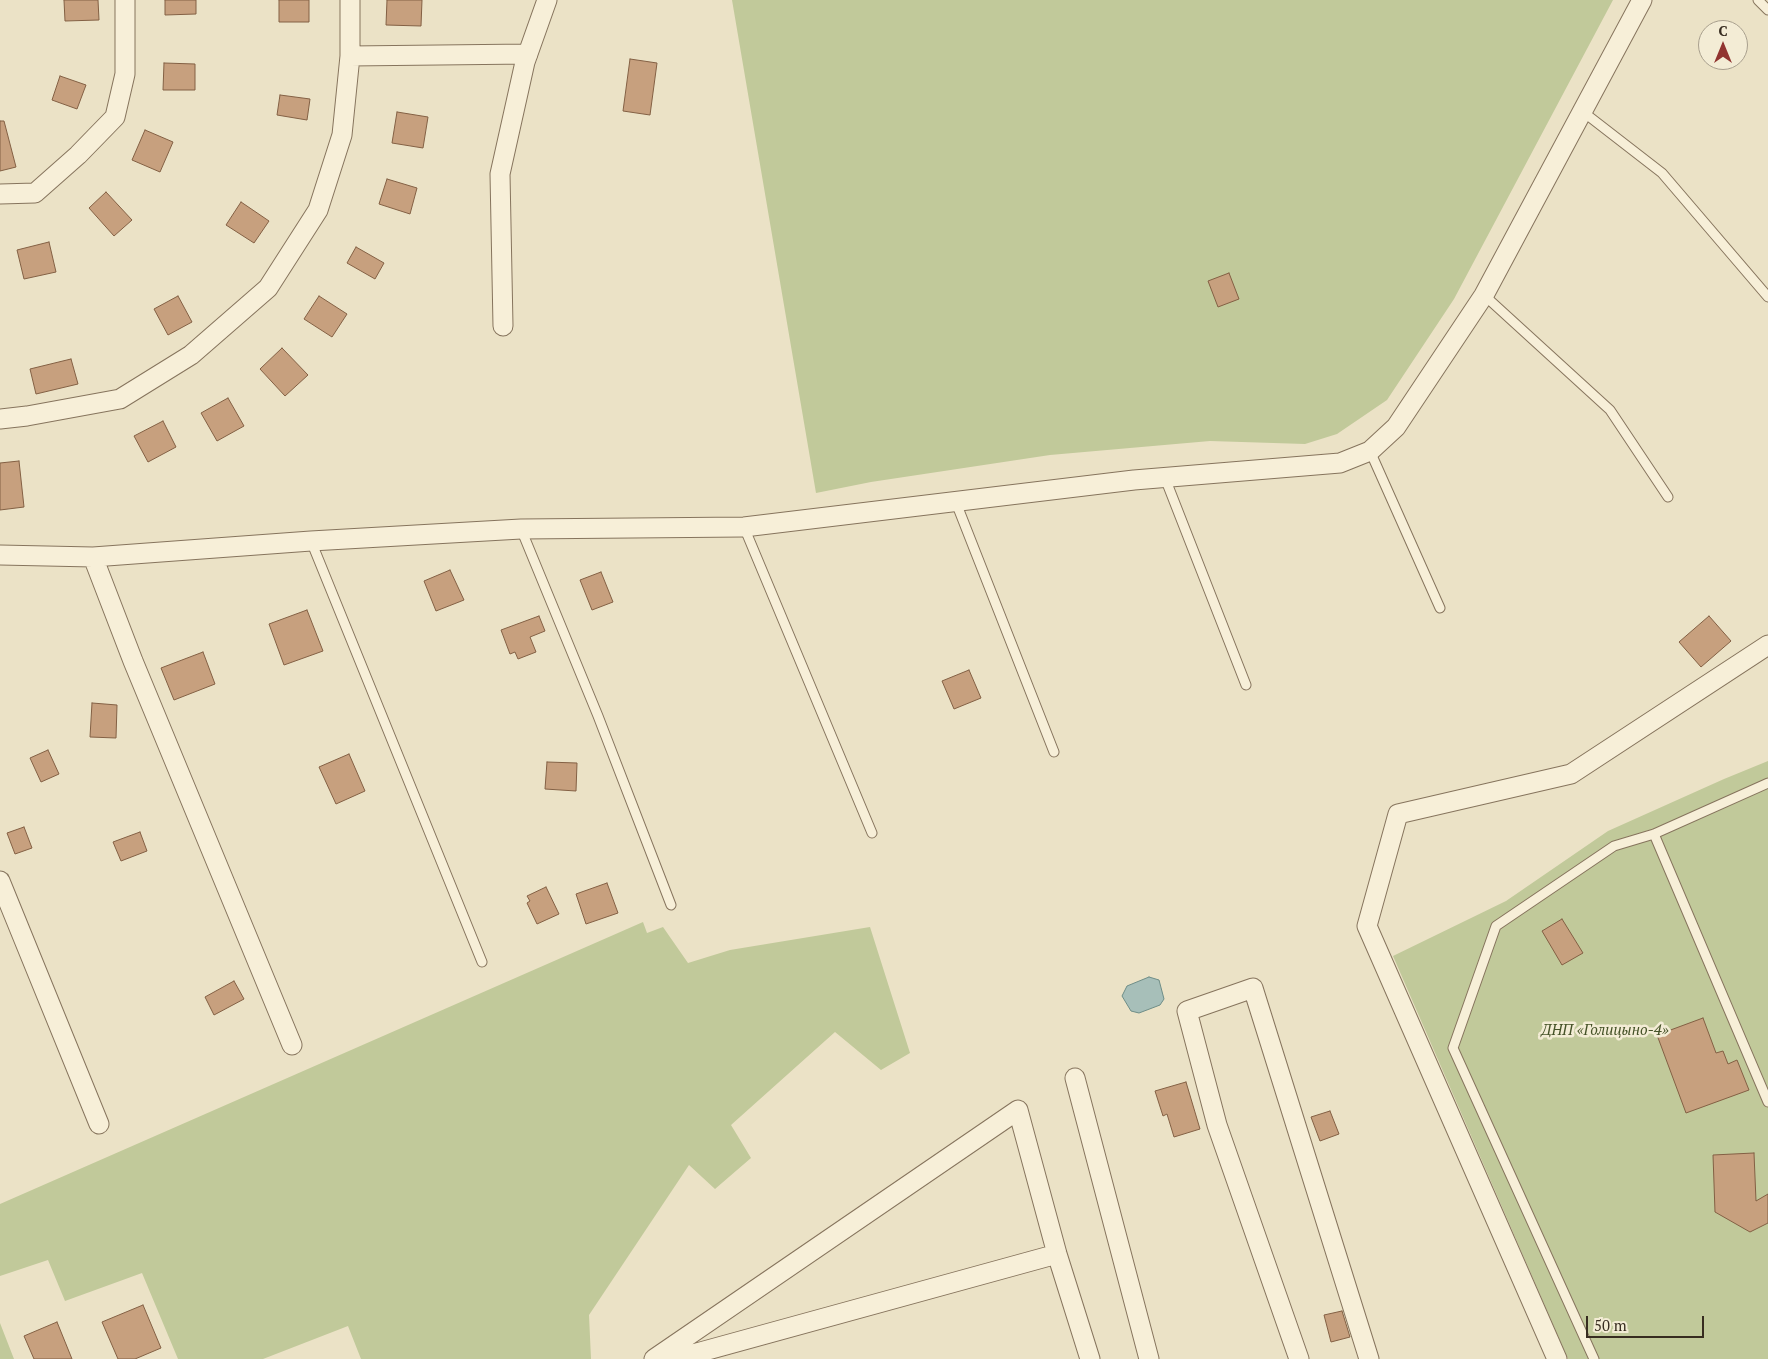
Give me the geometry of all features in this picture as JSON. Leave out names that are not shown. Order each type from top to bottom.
[{"type":"street","points":[[0,194],[35,194],[78,155],[115,117],[125,74],[125,0]]},
{"type":"street","points":[[0,419],[120,399],[191,355],[268,288],[318,210],[342,135],[350,56],[350,0]]},
{"type":"street","points":[[503,326],[500,174],[525,62],[547,0]]},
{"type":"street","points":[[0,555],[93,557],[311,541],[521,529],[744,527],[955,500],[1165,478],[1340,463],[1370,451],[1396,427],[1484,295],[1642,0]]},
{"type":"street","points":[[350,56],[528,54]]},
{"type":"street","points":[[93,557],[133,660],[292,1045]]},
{"type":"street","points":[[1557,1359],[1367,926],[1398,814],[1571,774],[1768,645]]},
{"type":"street","points":[[0,881],[99,1124]]},
{"type":"street","points":[[1299,1359],[1217,1125],[1187,1011],[1252,988],[1369,1359]]},
{"type":"street","points":[[1075,1078],[1149,1359]]},
{"type":"street","points":[[654,1359],[1018,1110],[1057,1254],[1090,1359]]},
{"type":"street","points":[[675,1359],[1057,1254]]},
{"type":"lane","points":[[1758,0],[1768,10]]},
{"type":"lane","points":[[1582,111],[1662,173],[1768,297]]},
{"type":"lane","points":[[1484,295],[1610,410],[1668,497]]},
{"type":"lane","points":[[1370,451],[1440,608]]},
{"type":"lane","points":[[1165,478],[1246,684]]},
{"type":"lane","points":[[955,500],[1054,752]]},
{"type":"lane","points":[[744,527],[872,833]]},
{"type":"lane","points":[[521,529],[598,716],[671,905]]},
{"type":"lane","points":[[311,541],[482,962]]},
{"type":"lane","points":[[1594,1359],[1453,1048],[1496,926],[1614,846],[1654,834],[1768,782]]},
{"type":"lane","points":[[1654,834],[1768,1102]]},
{"type":"green space","points":[[732,0],[1613,0],[1454,299],[1387,400],[1337,434],[1305,444],[1210,441],[1050,455],[871,482],[816,493]]},
{"type":"green space","name":"ДНП «Голицыно-4»","points":[[1768,761],[1768,1359],[1568,1359],[1393,956],[1506,901],[1608,831]]},
{"type":"green space","points":[[643,922],[647,933],[663,927],[688,963],[730,950],[870,927],[910,1053],[881,1070],[835,1032],[731,1125],[751,1158],[715,1189],[689,1165],[589,1315],[591,1359],[361,1359],[348,1326],[263,1359],[178,1359],[142,1273],[65,1301],[48,1260],[0,1276],[0,1204]]},
{"type":"green space","points":[[0,1323],[14,1359],[0,1359]]},
{"type":"water","points":[[1149,977],[1159,980],[1164,999],[1160,1005],[1139,1013],[1131,1011],[1122,996],[1127,986]]},
{"type":"building","points":[[64,0],[98,0],[99,20],[65,21]]},
{"type":"building","points":[[165,0],[196,0],[196,14],[165,15]]},
{"type":"building","points":[[279,0],[309,0],[309,22],[279,22]]},
{"type":"building","points":[[387,0],[422,0],[421,26],[386,25]]},
{"type":"building","points":[[630,59],[657,63],[650,115],[623,111]]},
{"type":"building","points":[[164,63],[195,64],[195,90],[163,90]]},
{"type":"building","points":[[60,76],[86,85],[77,109],[52,100]]},
{"type":"building","points":[[280,95],[310,99],[307,120],[277,115]]},
{"type":"building","points":[[397,112],[428,117],[423,148],[392,143]]},
{"type":"building","points":[[0,121],[4,121],[16,167],[0,171]]},
{"type":"building","points":[[145,130],[173,142],[160,172],[132,160]]},
{"type":"building","points":[[387,179],[417,188],[410,214],[379,204]]},
{"type":"building","points":[[106,192],[132,220],[114,236],[89,208]]},
{"type":"building","points":[[241,202],[269,221],[254,243],[226,225]]},
{"type":"building","points":[[49,242],[56,272],[24,279],[17,250]]},
{"type":"building","points":[[356,247],[384,263],[375,279],[347,263]]},
{"type":"building","points":[[1229,273],[1239,299],[1218,307],[1208,281]]},
{"type":"building","points":[[178,296],[192,322],[168,335],[154,309]]},
{"type":"building","points":[[319,296],[347,314],[332,337],[304,319]]},
{"type":"building","points":[[282,348],[308,375],[285,396],[260,369]]},
{"type":"building","points":[[71,359],[78,384],[36,394],[30,369]]},
{"type":"building","points":[[228,398],[244,426],[217,441],[201,413]]},
{"type":"building","points":[[163,421],[176,447],[148,462],[134,436]]},
{"type":"building","points":[[19,461],[24,507],[0,510],[0,463]]},
{"type":"building","points":[[450,570],[464,600],[436,611],[424,581]]},
{"type":"building","points":[[601,572],[613,602],[592,610],[580,580]]},
{"type":"building","points":[[307,610],[323,651],[284,665],[269,624]]},
{"type":"building","points":[[539,616],[545,631],[530,637],[536,652],[518,659],[515,652],[510,654],[501,630]]},
{"type":"building","points":[[1709,616],[1731,641],[1701,667],[1679,642]]},
{"type":"building","points":[[203,652],[215,684],[174,700],[161,668]]},
{"type":"building","points":[[969,670],[981,698],[954,709],[942,681]]},
{"type":"building","points":[[92,703],[117,705],[116,738],[90,737]]},
{"type":"building","points":[[48,750],[59,774],[41,782],[30,758]]},
{"type":"building","points":[[349,754],[365,791],[336,804],[319,767]]},
{"type":"building","points":[[547,762],[577,763],[576,791],[545,789]]},
{"type":"building","points":[[24,827],[32,848],[15,854],[7,833]]},
{"type":"building","points":[[140,832],[147,851],[121,861],[113,842]]},
{"type":"building","points":[[607,883],[618,913],[586,924],[576,894]]},
{"type":"building","points":[[546,887],[559,914],[537,924],[527,903],[530,901],[527,896]]},
{"type":"building","points":[[1562,919],[1583,953],[1562,965],[1542,931]]},
{"type":"building","points":[[234,981],[244,999],[214,1015],[205,997]]},
{"type":"building","points":[[1703,1018],[1716,1053],[1723,1051],[1728,1064],[1737,1060],[1749,1090],[1686,1113],[1657,1035]]},
{"type":"building","points":[[1186,1082],[1200,1129],[1174,1137],[1167,1114],[1163,1116],[1155,1091]]},
{"type":"building","points":[[1330,1111],[1339,1134],[1320,1141],[1311,1117]]},
{"type":"building","points":[[1754,1153],[1756,1201],[1768,1194],[1768,1223],[1750,1232],[1715,1212],[1713,1155]]},
{"type":"building","points":[[143,1305],[161,1348],[135,1359],[118,1359],[102,1322]]},
{"type":"building","points":[[1342,1311],[1350,1337],[1331,1342],[1324,1315]]},
{"type":"building","points":[[57,1322],[72,1359],[34,1359],[24,1336]]}]
